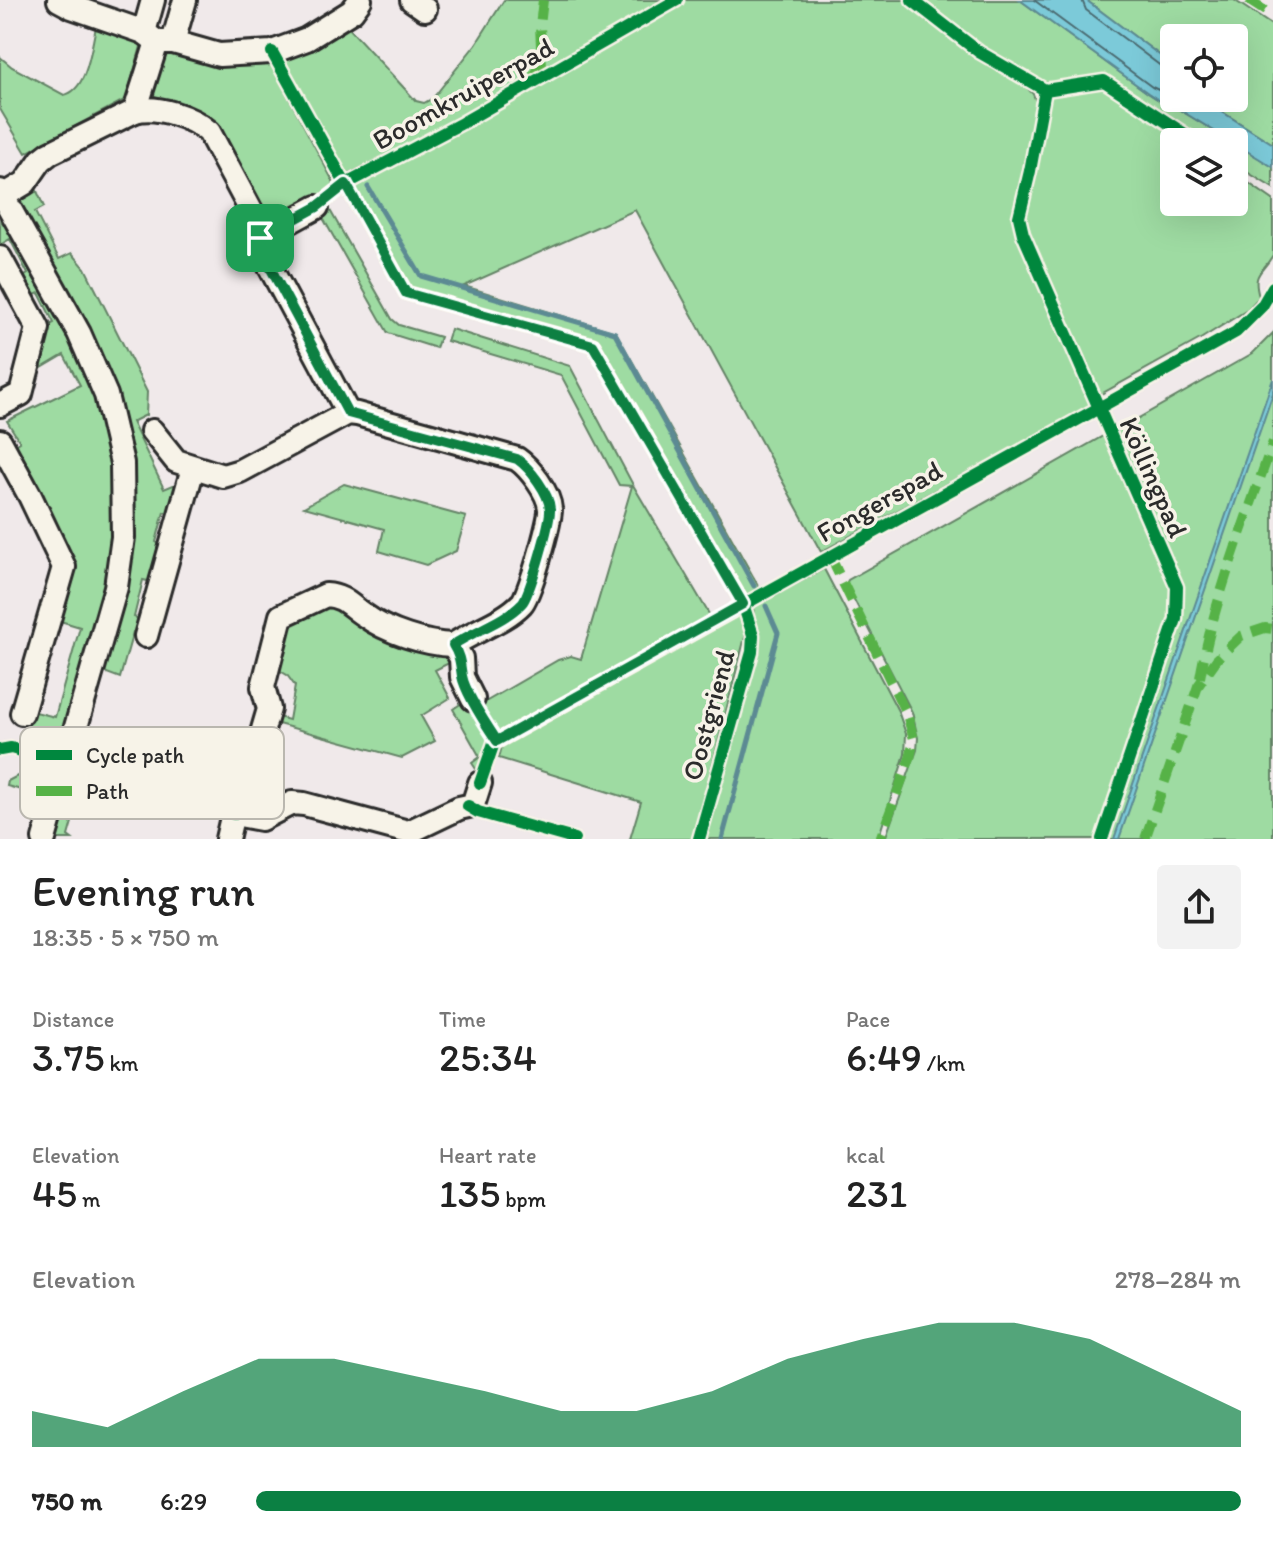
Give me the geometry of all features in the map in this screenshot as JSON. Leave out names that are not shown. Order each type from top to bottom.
[{"type":"street","points":[[59,0],[158,39],[219,55],[272,52],[307,39],[352,11],[360,0]]},
{"type":"street","points":[[153,0],[158,39]]},
{"type":"street","points":[[135,111],[158,39],[185,0]]},
{"type":"street","points":[[76,727],[116,587],[123,537],[122,463],[106,395],[67,310],[1,195],[25,183],[41,160],[50,153],[135,111],[149,109],[191,120],[209,132],[255,218],[264,256],[348,413]]},
{"type":"street","points":[[260,238],[317,207]]},
{"type":"street","points":[[0,258],[38,328],[21,394],[0,405]]},
{"type":"street","points":[[152,431],[176,461],[223,476],[240,471],[348,413],[517,459],[525,464],[550,505],[526,600],[453,645],[389,629],[334,595],[326,595],[281,616],[263,687],[269,709],[264,727]]},
{"type":"street","points":[[0,441],[64,567],[22,713]]},
{"type":"street","points":[[146,636],[193,468]]},
{"type":"street","points":[[453,645],[461,658],[462,677],[473,699]]},
{"type":"street","points":[[284,807],[292,803],[304,804],[412,833],[459,808],[473,805],[480,783]]},
{"type":"street","points":[[44,839],[50,819]]},
{"type":"street","points":[[227,839],[233,819]]},
{"type":"green space","points":[[504,0],[671,0],[461,117],[343,177],[284,60],[323,43],[348,27],[416,101],[424,103],[433,98],[476,44]]},
{"type":"green space","points":[[684,0],[905,0],[977,56],[1025,86],[1038,106],[1016,218],[1017,228],[1093,404],[821,552],[635,210],[464,286],[616,332],[759,587],[753,594],[743,597],[599,342],[408,287],[350,186]]},
{"type":"green space","points":[[914,0],[1020,0],[1160,101],[1160,112],[1183,112],[1210,128],[1178,128],[1105,78],[1068,83],[1040,82],[967,38]]},
{"type":"green space","points":[[1086,0],[1234,0],[1273,26],[1273,144],[1222,112],[1248,112],[1248,24],[1160,24],[1160,56]]},
{"type":"green space","points":[[96,27],[142,43],[126,99],[26,153],[0,109],[0,57],[12,67],[64,95],[72,91],[83,77]]},
{"type":"green space","points":[[165,55],[233,65],[271,64],[334,183],[329,190],[269,227],[203,116],[189,106],[147,94],[157,66]]},
{"type":"green space","points":[[1104,84],[1168,128],[1160,128],[1160,216],[1248,216],[1248,183],[1273,200],[1273,255],[1257,278],[1259,297],[1247,310],[1202,338],[1099,395],[1023,222],[1051,93]]},
{"type":"green space","points":[[1248,151],[1273,167],[1273,188],[1248,173]]},
{"type":"green space","points":[[37,191],[44,207],[35,212],[59,259],[72,253],[85,268],[147,392],[146,415],[132,422],[164,489],[178,483],[176,515],[164,512],[156,542],[165,547],[157,583],[143,580],[134,617],[146,621],[144,631],[133,632],[120,678],[104,672],[126,585],[133,523],[131,468],[17,202]]},
{"type":"green space","points":[[327,205],[392,319],[399,325],[440,337],[436,348],[388,333],[319,211]]},
{"type":"green space","points":[[0,212],[82,361],[105,431],[112,479],[112,525],[107,571],[98,617],[67,727],[30,727],[25,718],[32,711],[55,717],[80,627],[57,620],[70,568],[11,448],[20,442],[7,421],[80,385],[64,355],[35,372],[45,327],[54,323],[39,293],[28,298],[18,280],[28,274],[10,239],[0,245]]},
{"type":"green space","points":[[451,329],[570,366],[633,485],[712,619],[504,734],[495,731],[480,705],[558,660],[571,656],[581,659],[632,486],[619,485],[561,375],[447,341]]},
{"type":"green space","points":[[1273,333],[1273,839],[1107,839],[1179,632],[1184,590],[1116,431],[1253,353]]},
{"type":"green space","points":[[1105,435],[1175,593],[1172,621],[1099,839],[885,839],[917,750],[918,738],[912,712],[846,584],[848,580]]},
{"type":"green space","points":[[344,484],[466,517],[456,551],[426,565],[379,551],[384,529],[304,507]]},
{"type":"green space","points":[[824,569],[898,711],[906,734],[905,754],[878,839],[705,839],[758,643],[753,607]]},
{"type":"green space","points":[[319,602],[337,604],[452,651],[453,661],[435,670],[450,698],[421,716],[435,741],[402,758],[278,724],[278,717],[289,720],[295,686],[287,675],[277,669],[284,619]]},
{"type":"green space","points":[[739,615],[746,626],[746,633],[693,839],[630,839],[641,802],[499,758],[502,746]]},
{"type":"green space","points":[[468,699],[489,739],[478,772],[472,763],[480,757],[453,709]]},
{"type":"green space","points":[[20,775],[20,790],[7,786],[8,781]]},
{"type":"green space","points":[[59,819],[73,819],[68,836],[72,839],[53,839]]},
{"type":"water","points":[[1020,0],[1086,0],[1160,56],[1160,101]]},
{"type":"water","points":[[1183,112],[1222,112],[1248,128],[1209,128]]},
{"type":"water","points":[[1248,128],[1273,144],[1273,167],[1248,152]]},
{"type":"water","points":[[1273,379],[1273,393],[1119,839],[1114,839]]},
{"type":"waterway","points":[[368,187],[421,276],[615,333],[754,586]]},
{"type":"waterway","points":[[722,839],[778,633],[766,606]]},
{"type":"marked path","points":[[533,76],[542,66],[540,26],[543,0]]},
{"type":"marked path","points":[[1248,0],[1273,16]]},
{"type":"marked path","points":[[1200,678],[1222,588],[1273,442]]},
{"type":"marked path","points":[[830,556],[907,715],[914,739],[880,839]]},
{"type":"marked path","points":[[1145,839],[1198,686],[1217,659],[1241,636],[1265,628],[1273,629]]},
{"type":"cycle path","name":"Boomkruiperpad","points":[[317,207],[346,184],[462,123],[677,0]]},
{"type":"cycle path","points":[[912,0],[979,52],[1045,90],[1104,81],[1176,128]]},
{"type":"cycle path","name":"Oostgriend","points":[[272,52],[406,293],[593,345],[743,604],[753,635],[752,652],[699,839]]},
{"type":"cycle path","name":"Köllingpad","points":[[1045,90],[1019,217],[1023,234],[1177,587],[1176,619],[1102,839]]},
{"type":"cycle path","name":"Fongerspad","points":[[480,783],[494,743],[1236,332],[1262,306],[1273,287]]},
{"type":"cycle path","points":[[0,750],[20,751]]},
{"type":"cycle path","points":[[468,806],[478,812],[574,839]]},
{"type":"route","points":[[346,184],[406,293],[593,345],[743,604],[497,741],[476,709],[462,677],[461,658],[453,645],[526,600],[550,505],[525,464],[517,459],[348,413],[264,256],[260,238],[317,207],[346,184]]}]
